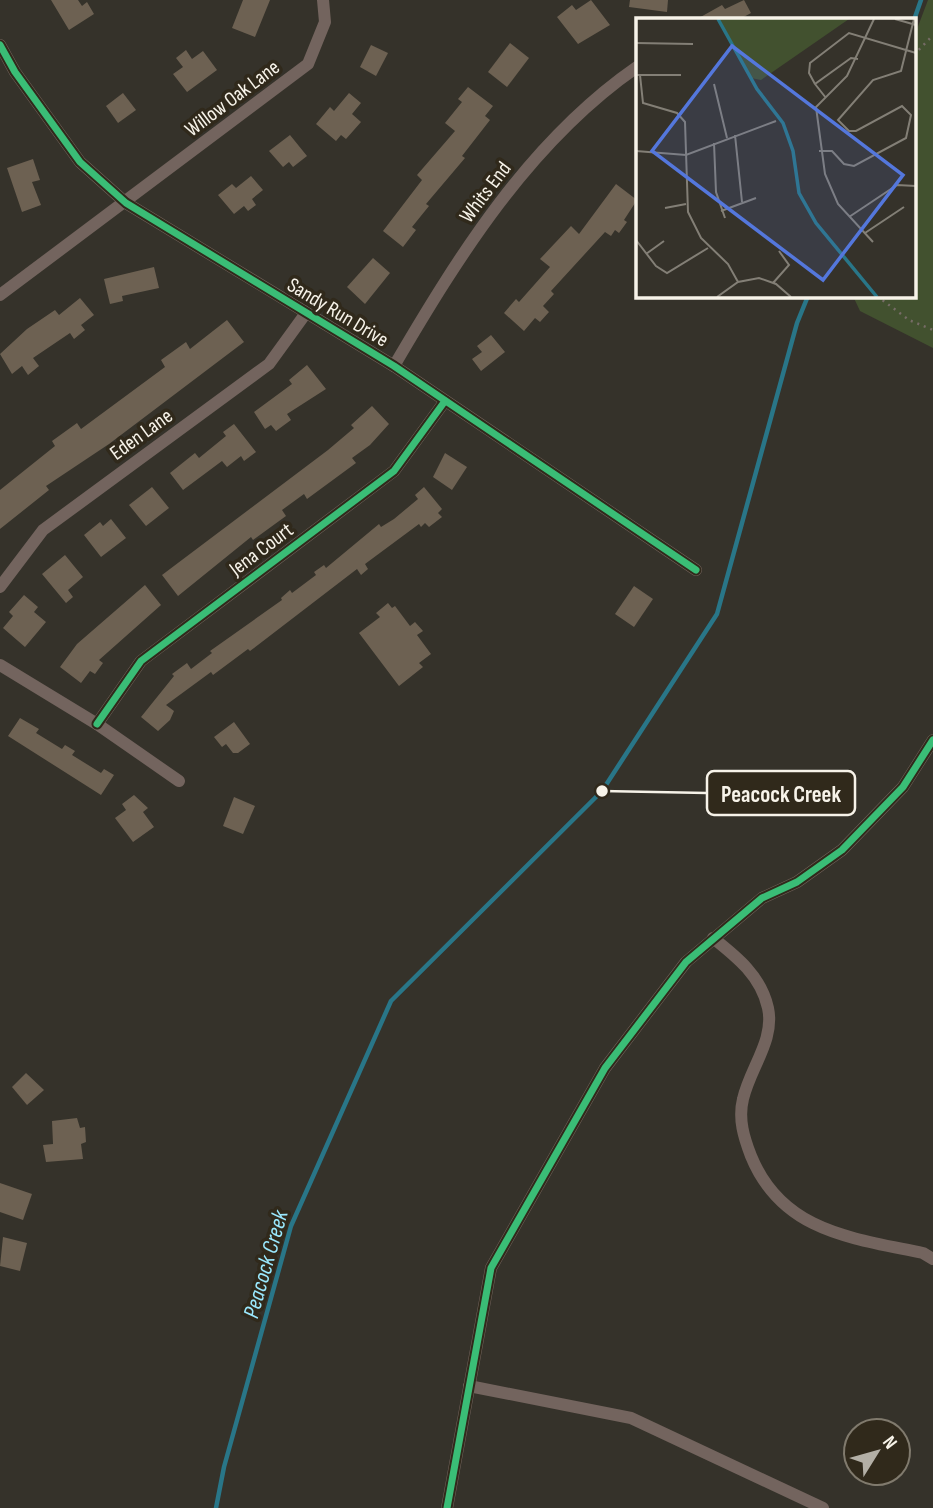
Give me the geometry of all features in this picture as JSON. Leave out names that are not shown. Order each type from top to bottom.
[{"type":"street","name":"Willow Oak Lane","points":[[0,295],[308,64],[325,22],[323,0]]},
{"type":"street","name":"Sandy Run Drive","points":[[0,46],[15,72],[80,162],[126,203],[394,366],[696,570]]},
{"type":"street","name":"Whits End","points":[[394,366],[443,284],[530,165],[579,112],[636,68]]},
{"type":"street","name":"Eden Lane","points":[[0,587],[43,530],[269,364],[306,313]]},
{"type":"street","name":"Jena Court","points":[[97,724],[141,661],[394,471],[445,401]]},
{"type":"street","points":[[0,665],[97,724],[180,781]]},
{"type":"street","points":[[447,1508],[491,1268],[605,1068],[686,962],[762,898],[797,882],[842,850],[904,787],[933,740]]},
{"type":"street","points":[[713,938],[755,976],[768,1008],[768,1039],[752,1069],[742,1102],[742,1133],[755,1165],[774,1196],[797,1216],[834,1233],[923,1254],[933,1259]]},
{"type":"street","points":[[468,1386],[631,1418],[823,1508]]},
{"type":"path","points":[[916,53],[933,35]]},
{"type":"path","points":[[880,298],[909,320],[933,330]]},
{"type":"green space","points":[[928,0],[933,0],[933,348],[860,311],[854,298],[916,298],[916,32]]},
{"type":"building","points":[[51,0],[78,0],[82,6],[87,2],[94,14],[69,30]]},
{"type":"building","points":[[243,0],[270,0],[255,37],[232,28]]},
{"type":"building","points":[[591,0],[610,25],[578,44],[557,17],[572,5],[576,10]]},
{"type":"building","points":[[630,0],[668,0],[667,12],[629,7]]},
{"type":"building","points":[[744,0],[751,13],[742,18],[699,18],[722,5],[725,9]]},
{"type":"building","points":[[510,43],[529,58],[507,87],[488,72]]},
{"type":"building","points":[[371,45],[388,53],[376,76],[360,67]]},
{"type":"building","points":[[186,50],[192,59],[203,51],[217,70],[187,92],[173,74],[183,67],[176,58]]},
{"type":"building","points":[[468,87],[493,106],[485,116],[490,120],[462,156],[465,158],[426,204],[429,206],[412,227],[416,230],[403,247],[383,231],[422,180],[417,175],[455,131],[445,123],[462,102],[458,99]]},
{"type":"building","points":[[123,93],[136,110],[118,123],[106,106]]},
{"type":"building","points":[[349,93],[361,103],[352,114],[361,122],[346,139],[341,135],[336,141],[316,124],[330,107],[334,111]]},
{"type":"building","points":[[290,135],[307,156],[293,167],[289,162],[283,167],[269,151]]},
{"type":"building","points":[[33,159],[40,180],[32,182],[41,205],[22,212],[7,168]]},
{"type":"building","points":[[251,176],[263,190],[252,199],[256,205],[248,211],[244,206],[234,214],[218,195],[232,184],[236,188]]},
{"type":"building","points":[[616,184],[636,199],[624,220],[627,222],[619,233],[615,230],[611,236],[605,232],[551,291],[554,294],[543,306],[549,312],[540,322],[535,318],[524,331],[504,313],[516,299],[519,302],[550,267],[540,259],[571,226],[579,234]]},
{"type":"building","points":[[373,258],[390,273],[365,304],[347,287]]},
{"type":"building","points":[[154,267],[159,288],[122,296],[123,301],[110,304],[104,279]]},
{"type":"building","points":[[80,298],[94,315],[81,325],[85,330],[74,339],[70,333],[33,358],[39,366],[28,375],[22,366],[12,374],[0,354],[27,329],[55,310],[59,315]]},
{"type":"building","points":[[227,320],[244,342],[109,444],[46,486],[49,490],[0,529],[0,490],[55,446],[52,441],[77,423],[81,429],[165,367],[161,360],[186,342],[190,349]]},
{"type":"building","points":[[491,335],[505,352],[481,371],[472,359],[482,352],[477,346]]},
{"type":"building","points":[[307,365],[326,389],[287,414],[291,420],[276,431],[271,425],[265,429],[254,412],[292,384],[289,380]]},
{"type":"building","points":[[372,406],[389,424],[370,445],[352,458],[356,463],[307,499],[304,494],[282,510],[286,516],[253,540],[251,537],[178,596],[162,575],[328,450],[354,428],[351,425]]},
{"type":"building","points":[[234,424],[256,452],[244,461],[241,456],[227,467],[222,461],[183,490],[170,473],[195,453],[199,458],[226,436],[223,432]]},
{"type":"building","points":[[445,453],[467,467],[452,490],[433,477]]},
{"type":"building","points":[[152,487],[169,508],[146,526],[129,505]]},
{"type":"building","points":[[424,487],[442,509],[438,513],[442,517],[429,527],[425,523],[421,527],[419,524],[365,564],[368,569],[361,575],[357,569],[250,651],[248,649],[213,675],[211,672],[166,705],[174,711],[170,720],[158,731],[141,717],[174,676],[172,674],[187,663],[191,669],[212,653],[210,651],[282,600],[290,590],[292,593],[316,575],[314,572],[324,565],[326,568],[379,524],[381,527],[394,519],[418,499],[415,495]]},
{"type":"building","points":[[111,519],[126,538],[101,557],[84,535],[100,522],[103,526]]},
{"type":"building","points":[[65,555],[83,577],[68,590],[73,597],[66,603],[42,574]]},
{"type":"building","points":[[145,585],[161,605],[99,660],[103,663],[95,674],[90,671],[81,683],[60,667],[77,644]]},
{"type":"building","points":[[634,586],[653,599],[634,627],[615,614]]},
{"type":"building","points":[[24,595],[38,607],[34,612],[46,622],[25,647],[3,628],[13,616],[9,612]]},
{"type":"building","points":[[388,603],[392,608],[395,606],[410,626],[415,622],[423,631],[417,635],[431,654],[419,663],[423,667],[399,686],[359,633],[380,617],[376,613]]},
{"type":"building","points":[[20,718],[39,729],[36,733],[62,749],[65,745],[75,751],[72,755],[101,773],[104,769],[114,775],[101,795],[8,736]]},
{"type":"building","points":[[234,722],[250,744],[238,753],[233,753],[226,744],[222,747],[214,737]]},
{"type":"building","points":[[134,795],[148,808],[143,812],[154,827],[133,842],[115,818],[126,810],[122,804]]},
{"type":"building","points":[[234,797],[255,806],[243,834],[223,826]]},
{"type":"building","points":[[26,1073],[44,1090],[27,1105],[12,1087]]},
{"type":"building","points":[[77,1118],[80,1128],[85,1127],[86,1142],[81,1144],[83,1159],[46,1162],[43,1145],[53,1144],[52,1121]]},
{"type":"building","points":[[0,1183],[32,1194],[23,1220],[0,1212]]},
{"type":"building","points":[[3,1237],[27,1243],[20,1271],[0,1266]]},
{"type":"waterway","name":"Peacock Creek","points":[[915,18],[921,0]]},
{"type":"waterway","name":"Peacock Creek","points":[[216,1508],[224,1467],[291,1226],[391,1001],[602,791],[717,614],[797,323],[807,298]]},
{"type":"cycle path","points":[[0,45],[15,72],[80,162],[126,203],[394,366],[696,570]]},
{"type":"cycle path","points":[[97,724],[141,661],[394,471],[445,401]]},
{"type":"cycle path","points":[[447,1508],[491,1268],[605,1068],[686,962],[762,898],[797,882],[842,850],[903,787],[933,740]]},
{"type":"place","name":"Peacock Creek","points":[[602,791]]}]
